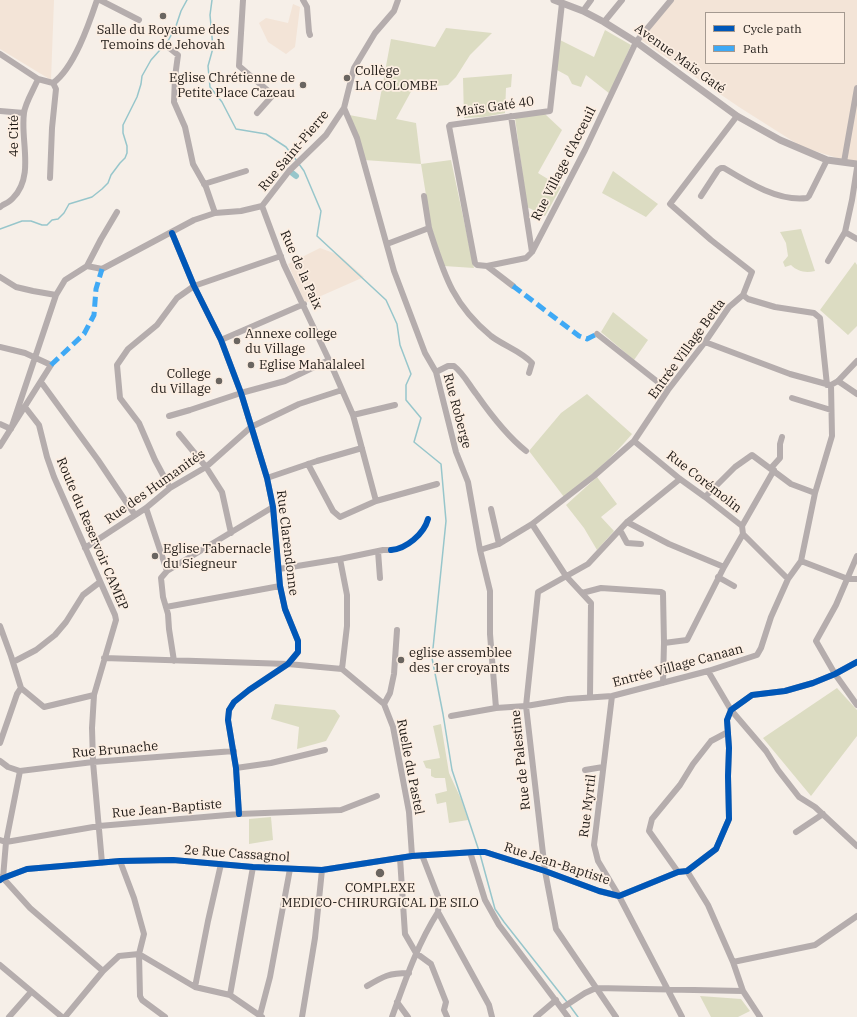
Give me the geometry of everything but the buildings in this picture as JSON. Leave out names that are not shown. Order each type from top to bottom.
[{"type":"street","points":[[53,82],[72,58],[87,30],[99,0],[139,20]]},
{"type":"street","points":[[243,0],[239,66],[273,95],[257,113]]},
{"type":"street","points":[[303,0],[307,7],[308,32],[310,35]]},
{"type":"street","name":"Rue Saint-Pierre","points":[[87,266],[102,269],[194,220],[215,213],[241,211],[262,206],[294,166],[302,160],[326,134],[344,108],[354,68],[375,33],[394,11],[398,0]]},
{"type":"street","name":"Avenue Maïs Gaté","points":[[554,0],[583,11],[604,22],[636,42],[737,116],[780,140],[827,160],[857,164]]},
{"type":"street","points":[[583,11],[591,0]]},
{"type":"street","points":[[604,22],[622,0]]},
{"type":"street","name":"Rue Village d'Acceuil","points":[[532,252],[585,150],[636,42],[671,0]]},
{"type":"street","name":"Maïs Gaté 40","points":[[514,286],[487,266],[477,266],[475,264],[449,126],[450,124],[550,111],[562,3]]},
{"type":"street","points":[[168,47],[178,55],[174,102],[185,127],[193,164],[204,184],[215,213]]},
{"type":"street","points":[[0,54],[38,79],[53,82]]},
{"type":"street","name":"4e Cité","points":[[0,207],[13,198],[23,179],[26,158],[24,113],[38,79]]},
{"type":"street","points":[[50,178],[52,128],[56,90],[53,82]]},
{"type":"street","points":[[844,162],[857,88]]},
{"type":"street","name":"Rue Roberge","points":[[344,108],[357,138],[394,270],[425,353],[436,372],[456,452],[468,482],[480,550],[490,591],[490,634],[496,708]]},
{"type":"street","points":[[0,111],[24,113]]},
{"type":"street","points":[[487,266],[526,258],[532,252],[511,116]]},
{"type":"street","name":"Entrée Village Betta","points":[[480,550],[499,544],[532,524],[594,476],[634,441],[668,390],[705,342],[729,307],[743,295],[752,272],[711,240],[670,204],[737,116]]},
{"type":"street","points":[[701,196],[718,170],[720,168],[724,168],[749,183],[770,192],[789,197],[807,198],[827,160]]},
{"type":"street","points":[[828,261],[845,232],[857,168]]},
{"type":"street","points":[[204,184],[246,171]]},
{"type":"street","points":[[424,196],[429,228],[447,282],[456,298],[478,325],[503,344],[526,357],[532,363],[529,373]]},
{"type":"street","name":"Rue de la Paix","points":[[262,206],[281,256],[353,415],[376,501]]},
{"type":"street","points":[[11,429],[34,357],[48,324],[56,295],[65,280],[87,266],[117,212]]},
{"type":"street","points":[[387,244],[429,228]]},
{"type":"street","points":[[845,232],[857,240]]},
{"type":"street","name":"Rue Clarendonne","points":[[172,233],[194,286],[221,340],[241,393],[267,478],[273,507],[280,586],[285,609],[298,641],[298,652],[288,664],[249,690],[234,702],[229,710],[228,720],[236,768],[239,814]]},
{"type":"street","points":[[170,488],[155,460],[139,422],[120,398],[117,365],[128,349],[157,325],[177,298],[194,286],[281,256]]},
{"type":"street","points":[[0,277],[16,287],[56,295]]},
{"type":"street","name":"Entrée Village Canaan","points":[[451,716],[496,708],[526,706],[590,697],[612,696],[708,671],[757,655],[761,648],[771,617],[788,579],[801,561],[815,493],[832,436],[831,410],[820,318],[814,312],[775,307],[748,299],[743,295]]},
{"type":"street","points":[[221,340],[304,304]]},
{"type":"street","points":[[597,334],[668,390]]},
{"type":"street","points":[[705,342],[790,374],[829,385],[838,381],[857,361]]},
{"type":"street","points":[[0,347],[25,353],[51,365],[0,446]]},
{"type":"street","points":[[169,416],[241,393],[285,381],[329,360]]},
{"type":"street","points":[[436,372],[448,366],[454,366],[461,372],[498,422],[526,452]]},
{"type":"street","points":[[838,381],[857,394]]},
{"type":"street","points":[[41,382],[98,460],[135,515]]},
{"type":"street","name":"Rue des Humanités","points":[[85,548],[146,508],[170,488],[206,467],[251,427],[299,404],[342,390]]},
{"type":"street","points":[[792,398],[831,410]]},
{"type":"street","points":[[353,415],[395,405]]},
{"type":"street","name":"Route du Reservoir CAMEP","points":[[25,408],[39,425],[54,477],[116,620],[94,695],[92,728],[93,762],[102,863]]},
{"type":"street","points":[[0,424],[11,429]]},
{"type":"street","points":[[179,434],[206,467],[222,492],[232,533]]},
{"type":"street","points":[[742,526],[780,458],[780,444],[782,437]]},
{"type":"street","name":"Rue Corémolin","points":[[634,441],[680,479],[742,526],[743,534]]},
{"type":"street","points":[[267,478],[362,448]]},
{"type":"street","points":[[705,497],[735,466],[752,455],[773,469],[791,484],[815,493]]},
{"type":"street","points":[[308,464],[333,511],[340,517],[376,501],[437,484]]},
{"type":"street","name":"Rue de Palestine","points":[[616,1017],[556,929],[545,871],[526,706],[538,592],[588,564],[627,522],[680,479]]},
{"type":"street","points":[[174,661],[168,614],[163,597],[161,578],[167,571],[273,507]]},
{"type":"street","points":[[146,508],[167,571]]},
{"type":"street","points":[[491,509],[499,544]]},
{"type":"street","points":[[627,522],[669,544],[724,567]]},
{"type":"street","points":[[532,524],[566,576],[591,603],[590,697]]},
{"type":"street","points":[[620,530],[627,543],[641,544]]},
{"type":"street","points":[[664,643],[687,640],[718,577],[743,534],[788,579]]},
{"type":"street","points":[[279,569],[391,550]]},
{"type":"street","points":[[378,551],[380,578]]},
{"type":"street","points":[[857,556],[836,605],[816,641],[835,674],[857,705]]},
{"type":"street","points":[[104,658],[288,664],[342,669],[347,626],[347,595],[340,559]]},
{"type":"street","points":[[801,561],[848,578],[857,579]]},
{"type":"street","points":[[718,577],[734,586]]},
{"type":"street","points":[[13,662],[36,650],[55,635],[66,622],[83,596],[100,582]]},
{"type":"street","points":[[166,608],[280,586]]},
{"type":"street","points":[[582,593],[601,588],[661,592],[663,594],[664,683]]},
{"type":"street","points":[[0,626],[21,688],[44,707],[94,695]]},
{"type":"street","points":[[384,704],[390,693],[394,674],[397,630]]},
{"type":"street","points":[[760,1017],[743,991],[733,962],[708,905],[687,871],[716,849],[729,819],[727,720],[731,710],[752,695],[785,691],[813,683],[835,674],[857,662]]},
{"type":"street","name":"Ruelle du Pastel","points":[[342,669],[384,704],[393,727],[409,812],[412,856]]},
{"type":"street","points":[[708,671],[731,710],[766,751],[778,770],[799,797],[815,807],[857,846]]},
{"type":"street","points":[[0,742],[16,694],[21,688]]},
{"type":"street","name":"Rue Myrtil","points":[[612,696],[594,845],[598,861],[620,896],[682,1017]]},
{"type":"street","points":[[678,872],[649,831],[652,819],[680,785],[693,764],[711,742],[728,732]]},
{"type":"street","points":[[236,768],[271,763],[325,750]]},
{"type":"street","name":"Rue Brunache","points":[[20,771],[93,762],[234,751]]},
{"type":"street","points":[[0,761],[8,767],[20,771],[3,841],[1,878],[30,908],[103,970]]},
{"type":"street","points":[[585,770],[603,768]]},
{"type":"street","name":"Rue Jean-Baptiste","points":[[3,841],[99,826],[239,814],[341,810],[376,796]]},
{"type":"street","points":[[796,832],[823,814]]},
{"type":"street","points":[[472,852],[485,900],[499,925],[568,1017]]},
{"type":"street","name":"2e Rue Cassagnol","points":[[1,878],[27,869],[120,861],[173,860],[254,867],[322,870],[412,856],[472,852]]},
{"type":"street","name":"Rue Jean-Baptiste","points":[[472,852],[485,852],[545,871],[599,891],[620,896],[678,872],[687,871]]},
{"type":"street","points":[[422,855],[438,900],[438,912],[488,1005],[492,1017]]},
{"type":"street","points":[[400,858],[405,934],[416,953],[431,964],[446,1002],[444,1010],[447,1017]]},
{"type":"street","points":[[120,861],[134,898],[144,934],[140,954],[140,996],[142,1000],[165,1017]]},
{"type":"street","points":[[196,987],[208,921],[222,864]]},
{"type":"street","points":[[230,995],[254,867]]},
{"type":"street","points":[[0,965],[63,1017],[103,970],[119,956],[140,954],[196,987],[230,995],[261,1016],[270,977],[290,869]]},
{"type":"street","points":[[302,1017],[315,938],[322,870]]},
{"type":"street","points":[[392,1017],[416,953],[438,912]]},
{"type":"street","points":[[733,962],[815,945],[857,916]]},
{"type":"street","points":[[367,986],[384,976],[393,973],[409,973]]},
{"type":"street","points":[[562,1008],[585,993],[596,988],[743,991]]},
{"type":"street","points":[[9,1017],[31,992]]},
{"type":"street","points":[[536,1017],[556,1000]]},
{"type":"street","points":[[397,1002],[408,1017]]},
{"type":"shaded area","points":[[0,0],[54,0],[51,80],[0,49]]},
{"type":"shaded area","points":[[669,0],[857,0],[857,161],[850,162],[802,147],[739,107],[638,38]]},
{"type":"shaded area","points":[[293,4],[300,7],[295,47],[286,54],[268,42],[259,23],[266,18],[288,23]]},
{"type":"shaded area","points":[[320,248],[339,255],[364,277],[305,303],[288,264]]},
{"type":"green space","points":[[446,28],[492,33],[470,55],[456,77],[448,85],[413,88],[396,119],[416,123],[421,164],[364,160],[349,115],[376,120],[391,39],[435,47]]},
{"type":"green space","points":[[605,30],[631,45],[610,94],[586,75],[581,87],[572,84],[568,76],[557,70],[560,40],[594,57]]},
{"type":"green space","points":[[512,74],[511,87],[506,88],[505,113],[484,117],[464,118],[463,78]]},
{"type":"green space","points":[[545,114],[562,130],[538,173],[561,187],[545,216],[527,207],[515,118]]},
{"type":"green space","points":[[451,160],[474,268],[444,266],[431,226],[421,164]]},
{"type":"green space","points":[[613,171],[658,204],[646,217],[602,193]]},
{"type":"green space","points":[[801,229],[815,271],[802,271],[791,265],[785,267],[783,262],[788,256],[786,243],[780,232]]},
{"type":"green space","points":[[855,262],[857,265],[857,326],[848,335],[820,310]]},
{"type":"green space","points":[[613,312],[648,340],[634,360],[601,332]]},
{"type":"green space","points":[[587,394],[632,434],[600,467],[564,497],[529,451],[561,413]]},
{"type":"green space","points":[[597,477],[617,504],[601,517],[614,531],[597,550],[584,528],[566,505]]},
{"type":"green space","points":[[837,688],[857,710],[857,736],[811,796],[763,738]]},
{"type":"green space","points":[[275,704],[335,710],[340,716],[326,741],[297,749],[299,727],[271,719]]},
{"type":"green space","points":[[441,724],[449,773],[461,799],[468,820],[449,823],[446,802],[437,804],[435,794],[447,791],[445,778],[435,778],[431,776],[431,769],[426,768],[423,761],[440,758],[433,726]]},
{"type":"green space","points":[[271,817],[273,840],[249,844],[249,819]]},
{"type":"green space","points":[[700,996],[741,999],[750,1011],[738,1017],[711,1017]]},
{"type":"waterway","points":[[0,229],[22,221],[31,221],[42,225],[47,225],[52,220],[58,219],[64,213],[69,204],[92,197],[108,183],[111,175],[125,158],[127,153],[123,125],[137,97],[142,76],[151,60],[168,41],[187,0]]},
{"type":"waterway","points":[[212,0],[210,15],[213,48],[208,66],[210,87],[222,102],[236,129],[266,134],[286,147],[297,161]]},
{"type":"waterway","points":[[299,164],[304,171],[321,211],[317,236],[386,300],[397,324],[400,345],[411,374],[406,385],[406,400],[421,418],[414,442],[441,464],[446,521],[432,658],[452,770],[479,851]]},
{"type":"waterway","points":[[291,172],[296,176]]},
{"type":"waterway","points":[[480,854],[495,909],[567,1002]]},
{"type":"waterway","points":[[570,1006],[578,1017]]},
{"type":"marked path","points":[[51,365],[84,334],[94,315],[96,289],[102,269]]},
{"type":"marked path","points":[[513,286],[579,336],[587,339],[597,334]]},
{"type":"cycle path","points":[[172,233],[194,286],[221,340],[241,393],[267,478],[273,507],[280,586],[285,609],[298,641],[298,652],[288,664],[249,690],[234,702],[229,710],[228,720],[236,768],[239,814]]},
{"type":"cycle path","points":[[391,550],[403,547],[414,540],[423,530],[428,519]]},
{"type":"cycle path","points":[[0,880],[27,869],[120,861],[173,860],[253,867],[322,870],[412,856],[485,852],[545,871],[599,891],[619,896],[678,872],[687,871],[716,849],[729,819],[729,748],[727,720],[731,710],[752,695],[785,691],[813,683],[835,674],[857,662]]},
{"type":"place","name":"Salle du Royaume des Temoins de Jehovah","points":[[163,16]]},
{"type":"place","name":"Collège LA COLOMBE","points":[[347,78]]},
{"type":"place","name":"Eglise Chrétienne de Petite Place Cazeau","points":[[303,85]]},
{"type":"place","name":"Annexe college du Village","points":[[237,341]]},
{"type":"place","name":"Eglise Mahalaleel","points":[[251,365]]},
{"type":"place","name":"College du Village","points":[[219,381]]},
{"type":"place","name":"Eglise Tabernacle du Siegneur","points":[[155,556]]},
{"type":"place","name":"eglise assemblee des 1er croyants","points":[[401,660]]},
{"type":"place","name":"COMPLEXE MEDICO-CHIRURGICAL DE SILO","points":[[380,873]]}]
